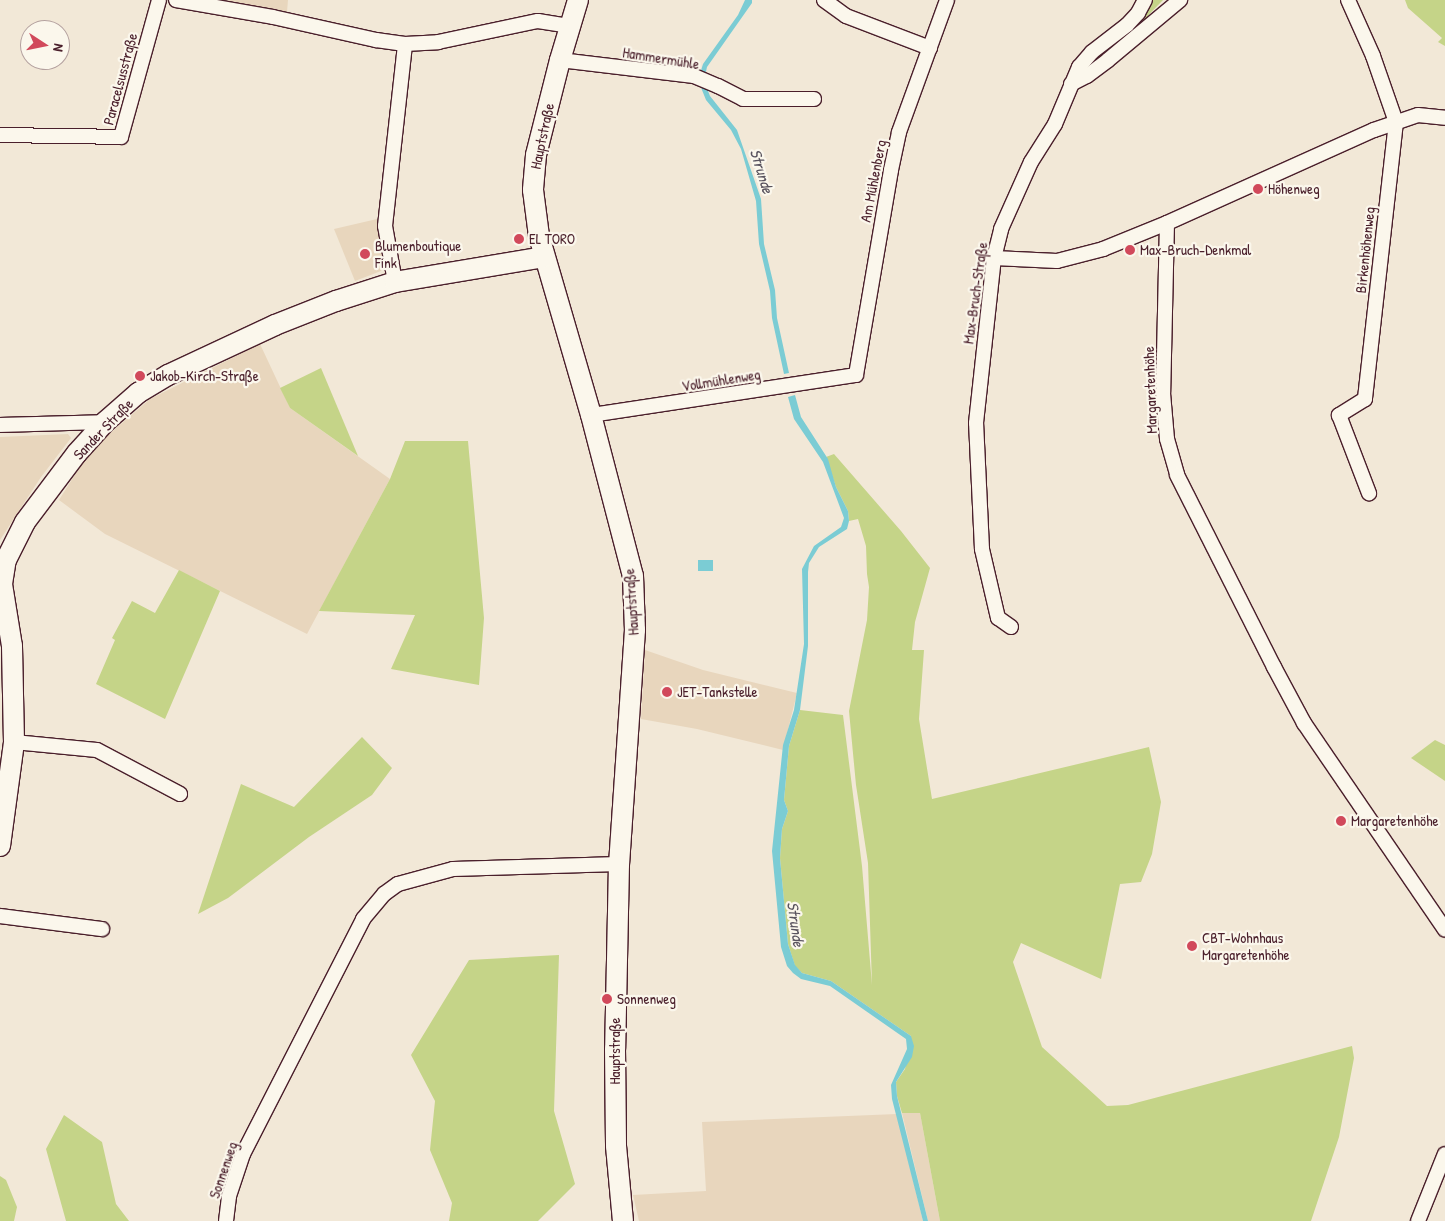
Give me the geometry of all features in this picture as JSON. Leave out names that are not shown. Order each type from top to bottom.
[{"type":"main road","name":"Hauptstraße","points":[[578,0],[560,60],[534,174],[537,230],[591,414],[633,576],[635,630],[618,864],[615,1049],[616,1146],[623,1221]]},
{"type":"main road","name":"Sander Straße","points":[[0,846],[14,742],[12,646],[2,584],[6,560],[25,522],[77,453],[105,422],[138,392],[168,375],[275,325],[336,301],[395,282],[544,257]]},
{"type":"street","name":"Paracelsusstraße","points":[[0,135],[121,137],[159,0]]},
{"type":"street","points":[[176,0],[273,17],[376,40],[405,44],[438,42],[538,21],[569,26]]},
{"type":"street","points":[[824,0],[846,16],[930,48]]},
{"type":"street","name":"Am Mühlenberg","points":[[856,375],[891,170],[902,125],[947,0]]},
{"type":"street","name":"Max-Bruch-Straße","points":[[1010,627],[998,618],[981,539],[976,423],[994,258],[1001,229],[1027,170],[1055,124],[1079,67],[1092,52],[1138,13],[1145,0]]},
{"type":"street","points":[[1071,84],[1087,76],[1108,60],[1179,0]]},
{"type":"street","name":"Birkenhöhenweg","points":[[1348,0],[1373,56],[1396,122],[1365,399],[1339,415],[1369,493]]},
{"type":"street","points":[[395,282],[385,226],[405,44]]},
{"type":"street","name":"Hammermühle","points":[[560,60],[694,76],[742,99],[814,99]]},
{"type":"street","points":[[994,258],[1057,262],[1103,248],[1167,223],[1374,130],[1418,114],[1445,118]]},
{"type":"street","name":"Margaretenhöhe","points":[[1167,223],[1163,393],[1167,439],[1176,475],[1304,722],[1445,930]]},
{"type":"street","name":"Vollmühlenweg","points":[[591,414],[856,375]]},
{"type":"street","points":[[0,425],[105,422]]},
{"type":"street","points":[[14,742],[97,750],[180,794]]},
{"type":"street","name":"Sonnenweg","points":[[226,1221],[229,1196],[243,1154],[344,953],[363,919],[384,894],[398,884],[453,869],[618,864]]},
{"type":"street","points":[[0,916],[102,929]]},
{"type":"street","points":[[1418,1221],[1445,1154]]},
{"type":"shaded area","points":[[225,0],[288,0],[287,12]]},
{"type":"shaded area","points":[[377,219],[384,266],[381,271],[355,281],[334,229]]},
{"type":"shaded area","points":[[260,344],[290,408],[390,479],[307,634],[105,534],[59,500],[81,465],[108,435],[150,399]]},
{"type":"shaded area","points":[[68,434],[71,438],[41,477],[0,540],[0,437]]},
{"type":"shaded area","points":[[645,650],[703,670],[797,693],[783,750],[697,729],[641,719]]},
{"type":"shaded area","points":[[902,1113],[920,1113],[940,1221],[928,1221]]},
{"type":"shaded area","points":[[897,1114],[923,1221],[639,1221],[633,1195],[706,1191],[702,1122]]},
{"type":"green space","points":[[1151,0],[1163,0],[1133,31],[1088,68],[1088,65]]},
{"type":"green space","points":[[1405,0],[1445,0],[1445,46],[1438,42],[1442,38],[1408,8]]},
{"type":"green space","points":[[321,368],[358,456],[290,408],[280,388]]},
{"type":"green space","points":[[405,441],[468,441],[484,618],[479,685],[391,669],[415,615],[319,611],[390,479]]},
{"type":"green space","points":[[834,454],[901,531],[930,568],[915,622],[912,650],[924,650],[919,719],[932,799],[1149,747],[1161,802],[1152,854],[1141,882],[1120,884],[1101,979],[1021,943],[1013,962],[1042,1047],[1107,1106],[1128,1105],[1352,1046],[1354,1058],[1339,1137],[1311,1221],[940,1221],[920,1113],[902,1113],[897,1096],[896,1082],[905,1069],[911,1036],[831,981],[802,973],[795,966],[788,944],[780,858],[782,829],[788,811],[784,800],[789,746],[800,710],[843,715],[862,866],[872,985],[868,863],[856,785],[849,711],[867,620],[869,587],[866,546],[858,519],[849,521],[848,511],[836,487],[826,457]]},
{"type":"green space","points":[[179,570],[220,591],[165,719],[96,684],[115,640],[112,638],[132,601],[155,613]]},
{"type":"green space","points":[[362,737],[392,768],[372,795],[309,837],[228,898],[198,914],[241,784],[294,807]]},
{"type":"green space","points":[[1435,740],[1445,745],[1445,781],[1411,758]]},
{"type":"green space","points":[[559,955],[554,1111],[575,1184],[538,1221],[449,1221],[452,1203],[430,1150],[435,1101],[411,1055],[469,960]]},
{"type":"green space","points":[[64,1115],[102,1142],[116,1204],[129,1221],[66,1221],[46,1149]]},
{"type":"green space","points":[[0,1176],[6,1180],[17,1207],[14,1221],[0,1221]]},
{"type":"water","points":[[745,0],[752,0],[752,3],[707,67],[704,81],[710,96],[737,130],[761,199],[764,244],[775,290],[777,318],[789,373],[784,374],[772,318],[770,291],[759,244],[756,201],[741,149],[731,130],[706,100],[698,80],[703,64],[738,15]]},
{"type":"water","points":[[795,395],[801,417],[828,459],[836,487],[848,511],[849,521],[847,529],[819,547],[809,563],[808,646],[800,710],[789,746],[784,800],[788,811],[782,829],[780,858],[788,944],[795,965],[802,973],[831,981],[911,1036],[914,1046],[912,1057],[896,1082],[897,1096],[928,1221],[923,1221],[892,1099],[891,1085],[907,1049],[906,1039],[830,986],[801,979],[787,966],[781,947],[772,851],[783,745],[794,710],[804,644],[802,569],[814,546],[841,527],[844,518],[823,462],[794,419],[788,397]]},
{"type":"water","points":[[698,560],[713,560],[713,571],[698,571]]},
{"type":"place","name":"Höhenweg","points":[[1258,189]]},
{"type":"place","name":"EL TORO","points":[[519,239]]},
{"type":"place","name":"Max-Bruch-Denkmal","points":[[1130,250]]},
{"type":"place","name":"Blumenboutique Fink","points":[[365,254]]},
{"type":"place","name":"Jakob-Kirch-Straße","points":[[140,376]]},
{"type":"place","name":"JET-Tankstelle","points":[[667,692]]},
{"type":"place","name":"Margaretenhöhe","points":[[1341,821]]},
{"type":"place","name":"CBT-Wohnhaus Margaretenhöhe","points":[[1192,946]]},
{"type":"place","name":"Sonnenweg","points":[[607,999]]},
{"type":"water label","name":"Strunde","points":[[762,171]]},
{"type":"water label","name":"Strunde","points":[[796,924]]}]
